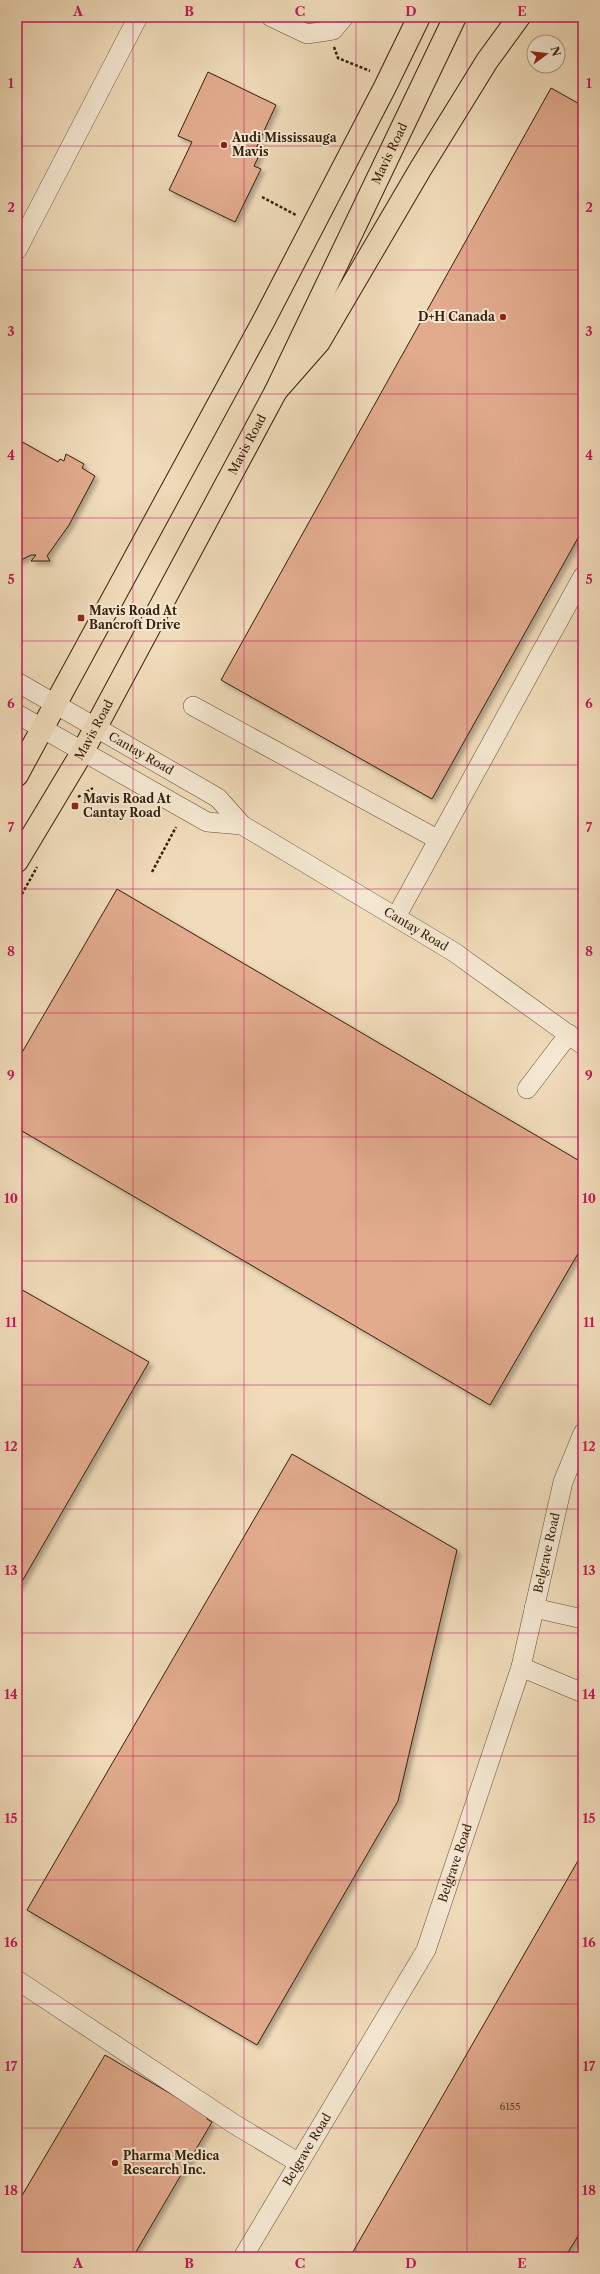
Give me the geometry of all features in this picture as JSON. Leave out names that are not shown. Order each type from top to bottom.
[{"type":"main road","points":[[17,775],[263,322],[386,87],[419,17]]},
{"type":"main road","name":"Mavis Road","points":[[17,861],[83,752],[276,391],[455,17]]},
{"type":"main road","points":[[276,391],[319,342],[421,168],[488,61],[519,17]]},
{"type":"street","points":[[17,250],[138,17]]},
{"type":"street","points":[[271,17],[307,34],[333,30],[344,17]]},
{"type":"street","points":[[396,917],[437,839],[583,576]]},
{"type":"street","name":"Cantay Road","points":[[17,682],[96,726],[218,798],[242,824],[454,952],[576,1039]]},
{"type":"street","points":[[193,706],[437,839]]},
{"type":"street","name":"Cantay Road","points":[[17,714],[42,730],[207,822],[242,824]]},
{"type":"street","points":[[526,1089],[576,1039]]},
{"type":"street","name":"Belgrave Road","points":[[244,2257],[426,1950],[522,1667],[563,1482],[583,1433]]},
{"type":"street","points":[[534,1608],[583,1619]]},
{"type":"street","points":[[522,1667],[583,1693]]},
{"type":"street","points":[[17,1980],[228,2119],[299,2163]]},
{"type":"path","points":[[327,31],[338,58],[370,71]]},
{"type":"path","points":[[262,197],[296,215]]},
{"type":"path","points":[[152,872],[176,827]]},
{"type":"building","points":[[291,17],[319,17],[309,27]]},
{"type":"building","name":"Audi Mississauga Mavis","points":[[208,72],[276,105],[256,148],[261,151],[254,166],[261,169],[235,222],[169,190],[192,142],[178,136]]},
{"type":"building","name":"D+H Canada","points":[[551,88],[583,106],[583,529],[432,799],[221,680]]},
{"type":"building","points":[[17,439],[58,462],[60,459],[64,461],[66,454],[84,464],[82,468],[95,476],[69,525],[47,556],[50,561],[31,561],[36,555],[31,555],[17,562]]},
{"type":"building","points":[[117,889],[583,1163],[583,1245],[490,1405],[17,1128],[17,1061]]},
{"type":"building","points":[[17,1287],[149,1362],[17,1590]]},
{"type":"building","points":[[292,1454],[457,1550],[398,1801],[257,2045],[27,1910]]},
{"type":"building","points":[[583,1852],[583,2228],[565,2257],[350,2257]]},
{"type":"building","name":"Pharma Medica Research Inc.","points":[[105,2055],[209,2115],[207,2119],[212,2122],[133,2257],[17,2257],[17,2204]]},
{"type":"place","name":"Audi Mississauga Mavis","points":[[224,145]]},
{"type":"place","name":"D+H Canada","points":[[503,317]]},
{"type":"place","name":"Mavis Road At Bancroft Drive","points":[[81,618]]},
{"type":"place","name":"Mavis Road At Cantay Road","points":[[75,806]]},
{"type":"place","name":"Pharma Medica Research Inc.","points":[[115,2163]]}]
